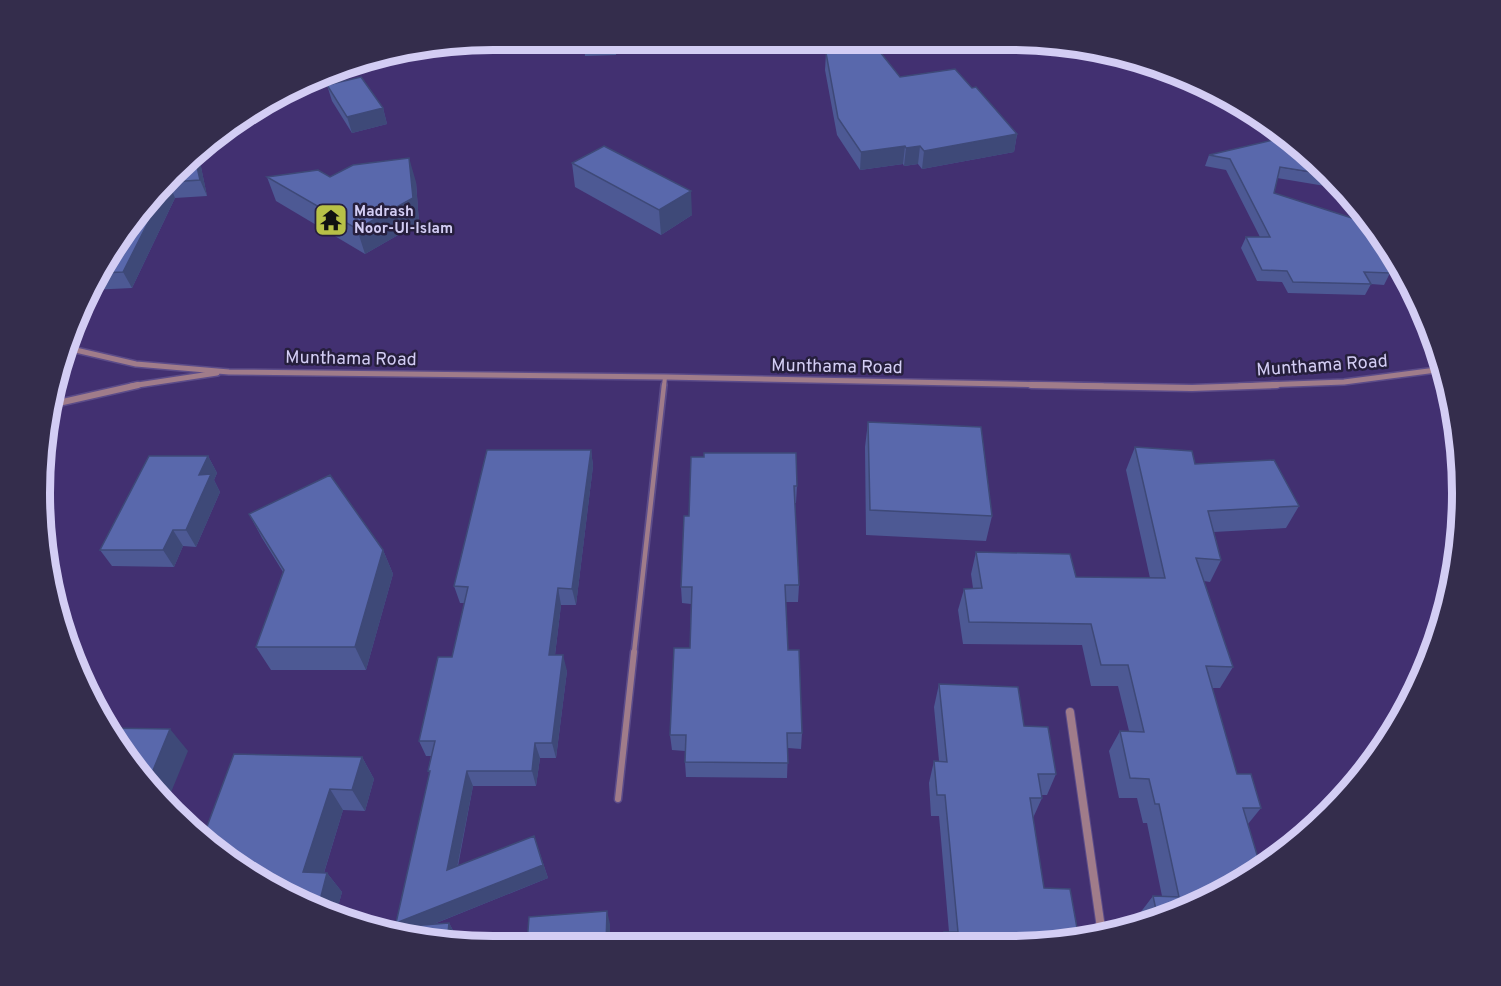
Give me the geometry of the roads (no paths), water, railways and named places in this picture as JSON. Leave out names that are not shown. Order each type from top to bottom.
[{"type":"street","points":[[73,349],[136,364],[229,372]]},
{"type":"street","name":"Munthama Road","points":[[229,372],[665,377],[1192,388],[1344,382],[1434,370]]},
{"type":"street","points":[[59,403],[149,382],[229,372]]},
{"type":"street","points":[[1070,712],[1101,927]]},
{"type":"lane","points":[[618,799],[665,377]]},
{"type":"place","name":"Madrash Noor-Ul-Islam","points":[[331,220]]}]
